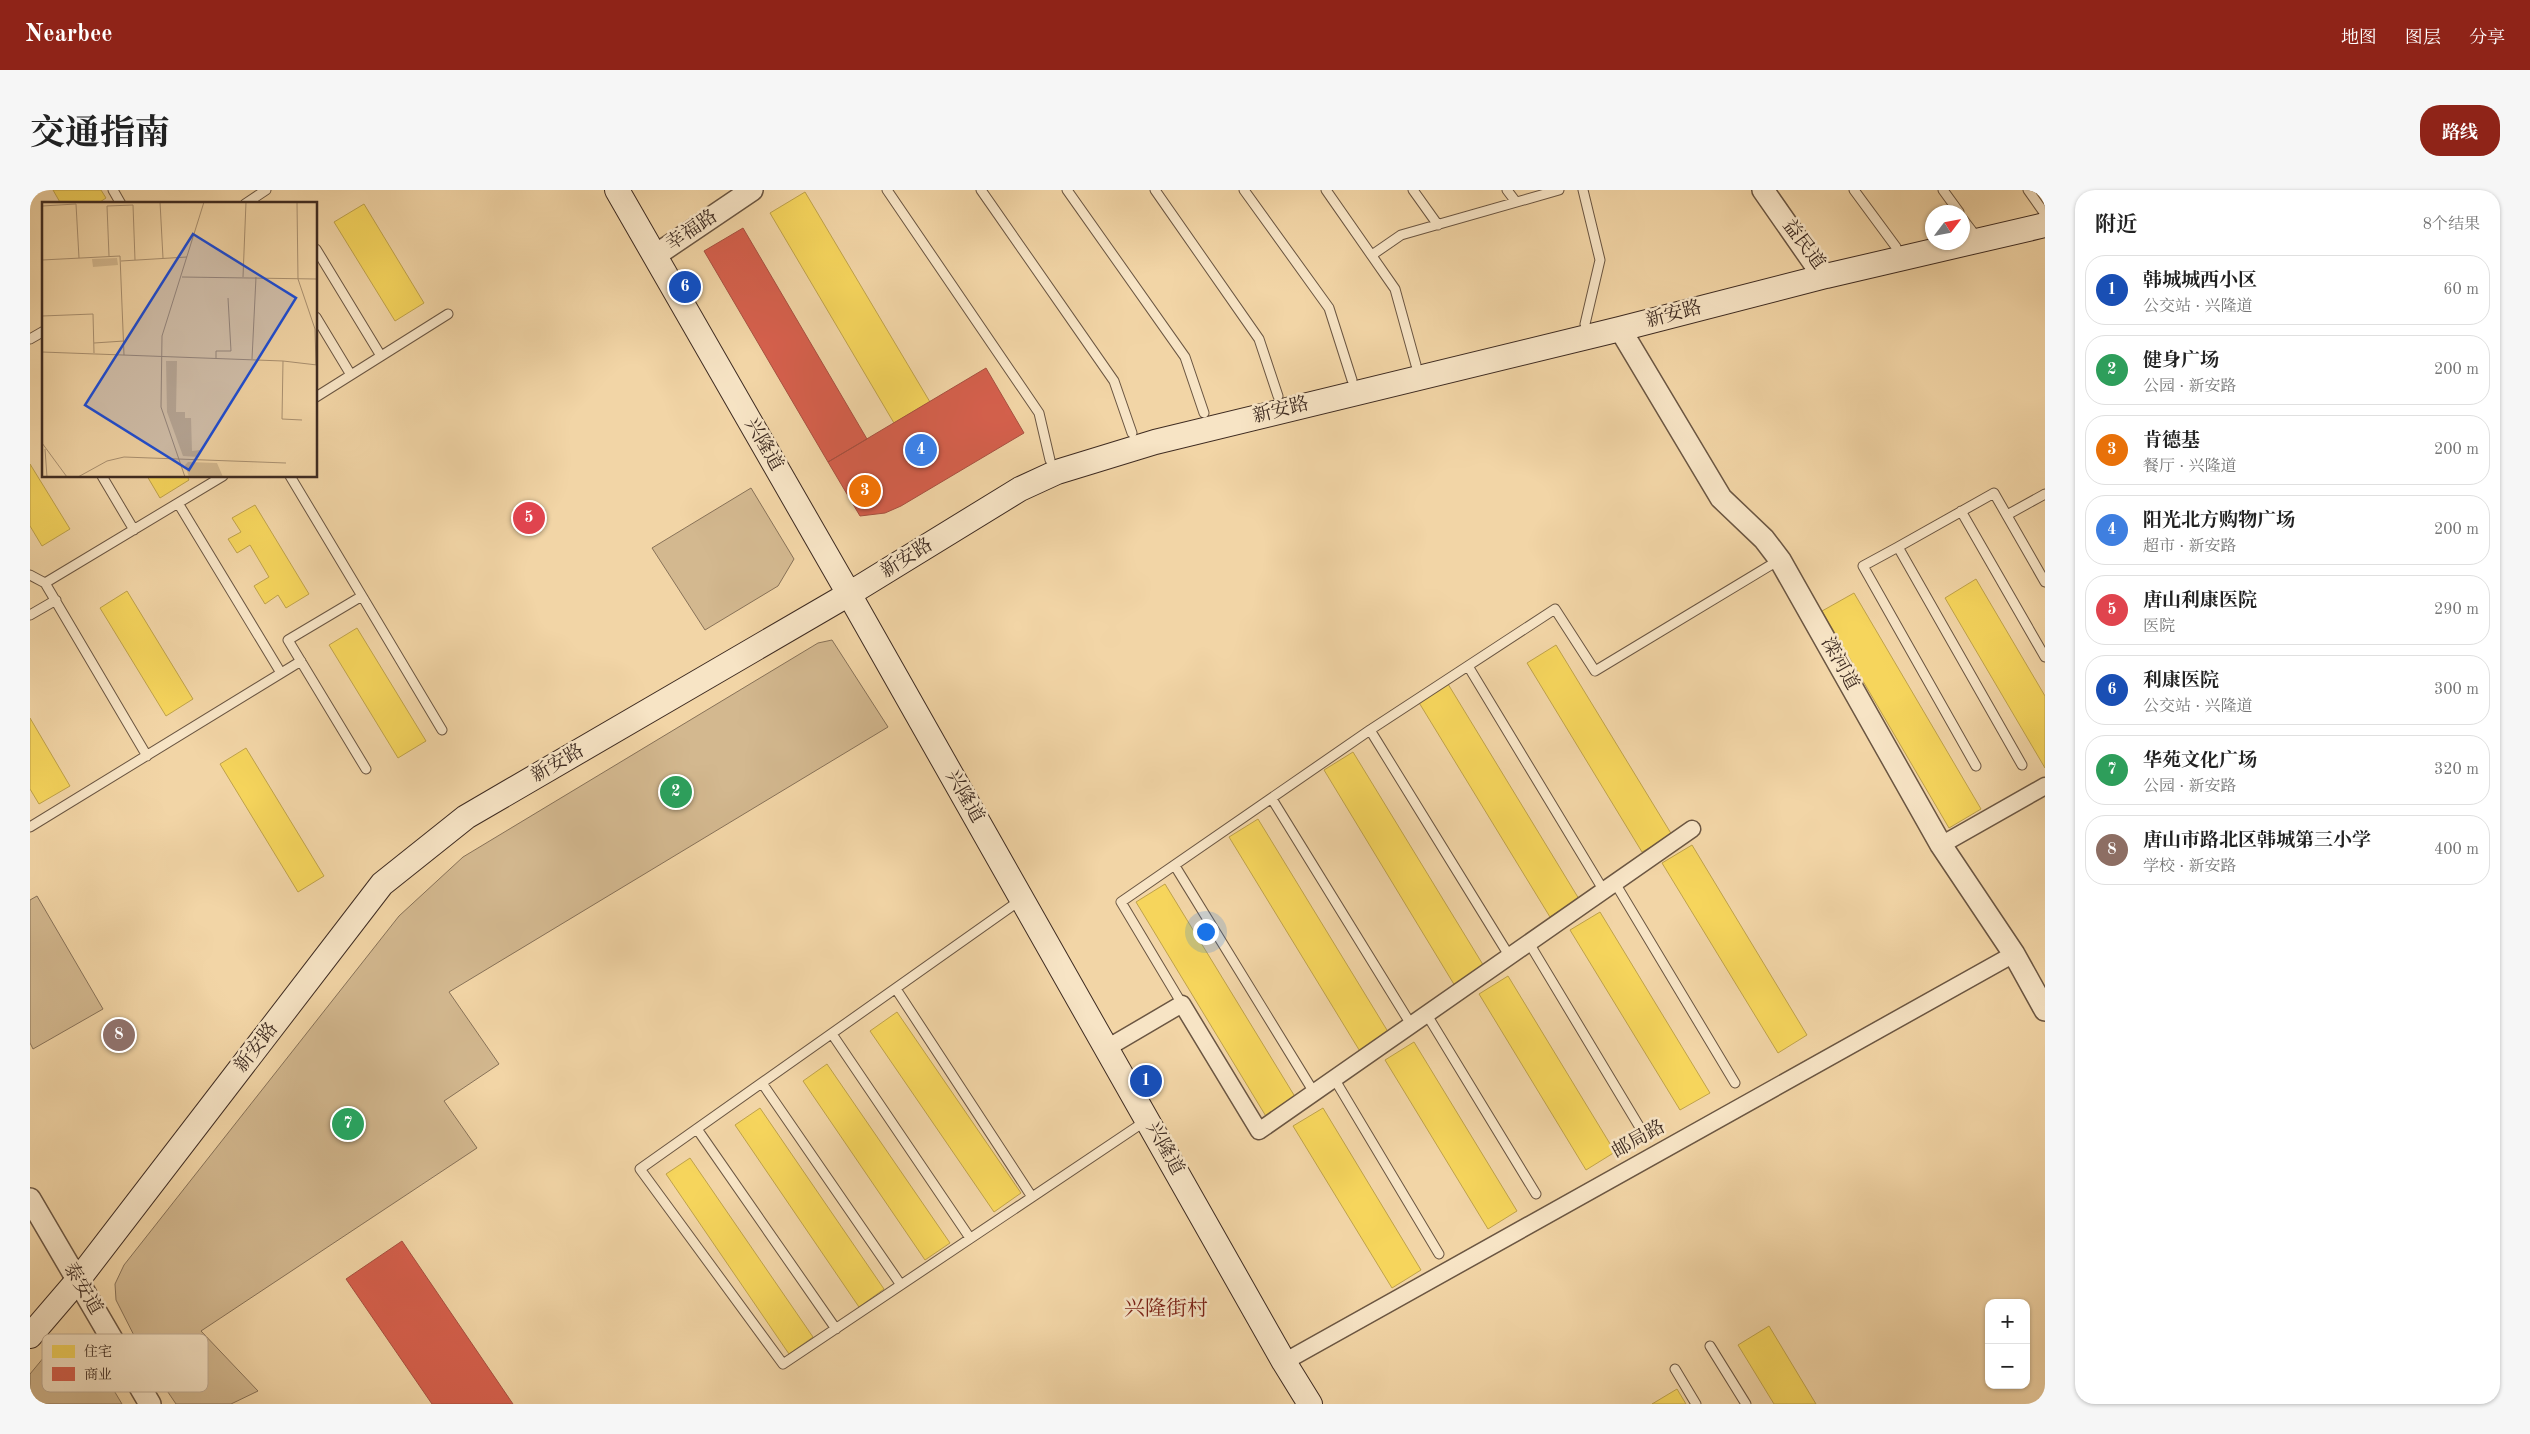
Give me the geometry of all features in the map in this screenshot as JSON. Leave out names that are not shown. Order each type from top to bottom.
[{"type":"main road","name":"兴隆道","points":[[617,190],[656,255],[1284,1362],[1310,1404]]},
{"type":"main road","name":"新安路","points":[[846,589],[1023,472],[1050,460],[1132,433],[1204,413],[1821,271],[2045,216]]},
{"type":"main road","points":[[1970,222],[2045,216]]},
{"type":"main road","name":"新安路","points":[[30,1336],[75,1275],[382,884],[466,817],[846,589],[1020,489],[1057,472],[1155,442],[1620,329],[1821,271],[1896,247],[1925,241]]},
{"type":"main road","name":"新安路","points":[[30,1318],[75,1275]]},
{"type":"street","name":"幸福路","points":[[656,255],[752,190]]},
{"type":"street","name":"益民道","points":[[1763,190],[1821,271]]},
{"type":"street","name":"滦河道","points":[[1620,329],[1721,498],[1764,539],[1780,560],[1941,845],[2014,954],[2045,1010]]},
{"type":"street","points":[[1941,845],[2045,786]]},
{"type":"street","points":[[1107,1048],[1182,1004],[1259,1131],[1335,1080],[1692,829]]},
{"type":"street","name":"邮局路","points":[[1284,1362],[2014,954]]},
{"type":"street","name":"泰安道","points":[[30,1199],[109,1334]]},
{"type":"street","name":"泰安道","points":[[143,1392],[150,1404]]},
{"type":"lane","points":[[113,190],[120,202]]},
{"type":"lane","points":[[248,202],[266,190]]},
{"type":"lane","points":[[887,190],[1039,413],[1050,460]]},
{"type":"lane","points":[[980,190],[1114,381],[1132,433]]},
{"type":"lane","points":[[1067,190],[1185,357],[1204,413]]},
{"type":"lane","points":[[1154,190],[1259,339],[1278,396]]},
{"type":"lane","points":[[1244,190],[1329,308],[1352,380]]},
{"type":"lane","points":[[1326,190],[1395,289],[1416,365]]},
{"type":"lane","points":[[1413,190],[1438,225]]},
{"type":"lane","points":[[1507,190],[1516,202]]},
{"type":"lane","points":[[1372,255],[1401,235],[1559,190]]},
{"type":"lane","points":[[1583,190],[1600,260],[1585,324]]},
{"type":"lane","points":[[1854,190],[1896,247]]},
{"type":"lane","points":[[1943,190],[1953,205]]},
{"type":"lane","points":[[2028,190],[2045,216]]},
{"type":"lane","points":[[318,252],[381,356]]},
{"type":"lane","points":[[318,396],[448,314]]},
{"type":"lane","points":[[318,320],[351,375]]},
{"type":"lane","points":[[30,339],[42,332]]},
{"type":"lane","points":[[103,478],[134,530]]},
{"type":"lane","points":[[45,583],[220,478]]},
{"type":"lane","points":[[291,478],[442,730]]},
{"type":"lane","points":[[1976,766],[1863,566],[1994,493],[2045,582]]},
{"type":"lane","points":[[2007,515],[2045,494]]},
{"type":"lane","points":[[178,503],[281,673]]},
{"type":"lane","points":[[1961,511],[2045,657]]},
{"type":"lane","points":[[1898,547],[2022,765]]},
{"type":"lane","points":[[1182,1004],[1121,902],[1370,730],[1554,609],[1594,671],[1780,560]]},
{"type":"lane","points":[[30,575],[45,583],[56,600],[147,756]]},
{"type":"lane","points":[[362,596],[288,640],[366,769]]},
{"type":"lane","points":[[30,615],[56,600]]},
{"type":"lane","points":[[30,827],[301,661]]},
{"type":"lane","points":[[1468,666],[1735,1083]]},
{"type":"lane","points":[[1370,730],[1510,957]]},
{"type":"lane","points":[[1272,799],[1412,1026]]},
{"type":"lane","points":[[1175,866],[1314,1094]]},
{"type":"lane","points":[[1022,899],[640,1169],[783,1364],[1147,1119]]},
{"type":"lane","points":[[1529,944],[1642,1131]]},
{"type":"lane","points":[[896,989],[1032,1197]]},
{"type":"lane","points":[[1427,1015],[1536,1194]]},
{"type":"lane","points":[[832,1034],[970,1238]]},
{"type":"lane","points":[[1335,1080],[1439,1254]]},
{"type":"lane","points":[[762,1083],[901,1285]]},
{"type":"lane","points":[[696,1129],[836,1329]]},
{"type":"lane","points":[[1710,1346],[1746,1404]]},
{"type":"lane","points":[[1674,1369],[1696,1404]]},
{"type":"shaded area","points":[[751,488],[794,559],[778,586],[705,630],[652,548]]},
{"type":"shaded area","points":[[832,640],[888,727],[449,992],[499,1064],[444,1101],[477,1148],[201,1331],[204,1334],[133,1334],[116,1300],[115,1284],[124,1265],[399,916],[463,857],[818,643]]},
{"type":"shaded area","points":[[37,896],[103,1009],[33,1049],[30,1043],[30,900]]},
{"type":"shaded area","points":[[208,1338],[258,1391],[231,1404],[176,1404],[168,1392],[208,1392]]},
{"type":"shaded area","points":[[42,1360],[42,1392],[115,1392],[122,1404],[30,1404],[30,1374]]},
{"type":"building: 住宅","points":[[53,190],[101,190],[106,198],[100,202],[60,202]]},
{"type":"building: 住宅","points":[[805,192],[930,402],[894,423],[770,213]]},
{"type":"building: 住宅","points":[[364,204],[424,303],[395,321],[334,222]]},
{"type":"building: 住宅","points":[[30,464],[70,529],[42,546],[30,526]]},
{"type":"building: 住宅","points":[[148,478],[188,478],[189,480],[160,498]]},
{"type":"building: 住宅","points":[[255,505],[309,594],[286,608],[278,595],[265,604],[254,586],[269,577],[250,545],[237,553],[228,539],[241,532],[232,518]]},
{"type":"building: 住宅","points":[[1976,579],[2045,696],[2045,768],[1945,598]]},
{"type":"building: 住宅","points":[[127,591],[193,699],[166,716],[100,608]]},
{"type":"building: 住宅","points":[[1854,593],[1981,809],[1949,828],[1822,611]]},
{"type":"building: 住宅","points":[[357,628],[426,741],[398,758],[329,645]]},
{"type":"building: 住宅","points":[[1556,645],[1672,835],[1642,852],[1527,663]]},
{"type":"building: 住宅","points":[[1448,684],[1579,899],[1550,917],[1418,701]]},
{"type":"building: 住宅","points":[[30,718],[70,786],[39,804],[30,789]]},
{"type":"building: 住宅","points":[[246,748],[324,876],[298,892],[220,764]]},
{"type":"building: 住宅","points":[[1353,752],[1485,968],[1455,986],[1324,770]]},
{"type":"building: 住宅","points":[[1258,819],[1390,1035],[1361,1053],[1229,837]]},
{"type":"building: 住宅","points":[[1692,845],[1807,1035],[1778,1053],[1662,863]]},
{"type":"building: 住宅","points":[[1165,884],[1297,1100],[1267,1118],[1136,902]]},
{"type":"building: 住宅","points":[[1600,912],[1710,1093],[1680,1110],[1570,930]]},
{"type":"building: 住宅","points":[[1508,976],[1615,1152],[1586,1170],[1479,994]]},
{"type":"building: 住宅","points":[[897,1012],[1021,1193],[994,1212],[870,1031]]},
{"type":"building: 住宅","points":[[1414,1042],[1517,1211],[1488,1229],[1385,1060]]},
{"type":"building: 住宅","points":[[827,1064],[950,1243],[925,1260],[803,1081]]},
{"type":"building: 住宅","points":[[760,1108],[884,1289],[859,1307],[735,1125]]},
{"type":"building: 住宅","points":[[1323,1108],[1421,1270],[1392,1288],[1293,1126]]},
{"type":"building: 住宅","points":[[690,1158],[813,1337],[789,1354],[666,1174]]},
{"type":"building: 住宅","points":[[1769,1326],[1816,1404],[1774,1404],[1738,1345]]},
{"type":"building: 住宅","points":[[1677,1389],[1686,1404],[1652,1404]]},
{"type":"building: 商业","points":[[743,228],[867,439],[828,462],[704,251]]},
{"type":"building: 商业","points":[[986,368],[1024,433],[901,506],[885,513],[860,516],[828,462]]},
{"type":"building: 商业","points":[[402,1241],[513,1404],[432,1404],[346,1279]]},
{"type":"place","name":"利康医院","points":[[685,287]]},
{"type":"place","name":"阳光北方购物广场","points":[[921,450]]},
{"type":"place","name":"肯德基","points":[[865,491]]},
{"type":"place","name":"唐山利康医院","points":[[529,518]]},
{"type":"place","name":"健身广场","points":[[676,792]]},
{"type":"place","name":"唐山市路北区韩城第三小学","points":[[119,1035]]},
{"type":"place","name":"韩城城西小区","points":[[1146,1081]]},
{"type":"place","name":"华苑文化广场","points":[[348,1124]]},
{"type":"district","name":"兴隆街村","points":[[1166,1309]]}]
